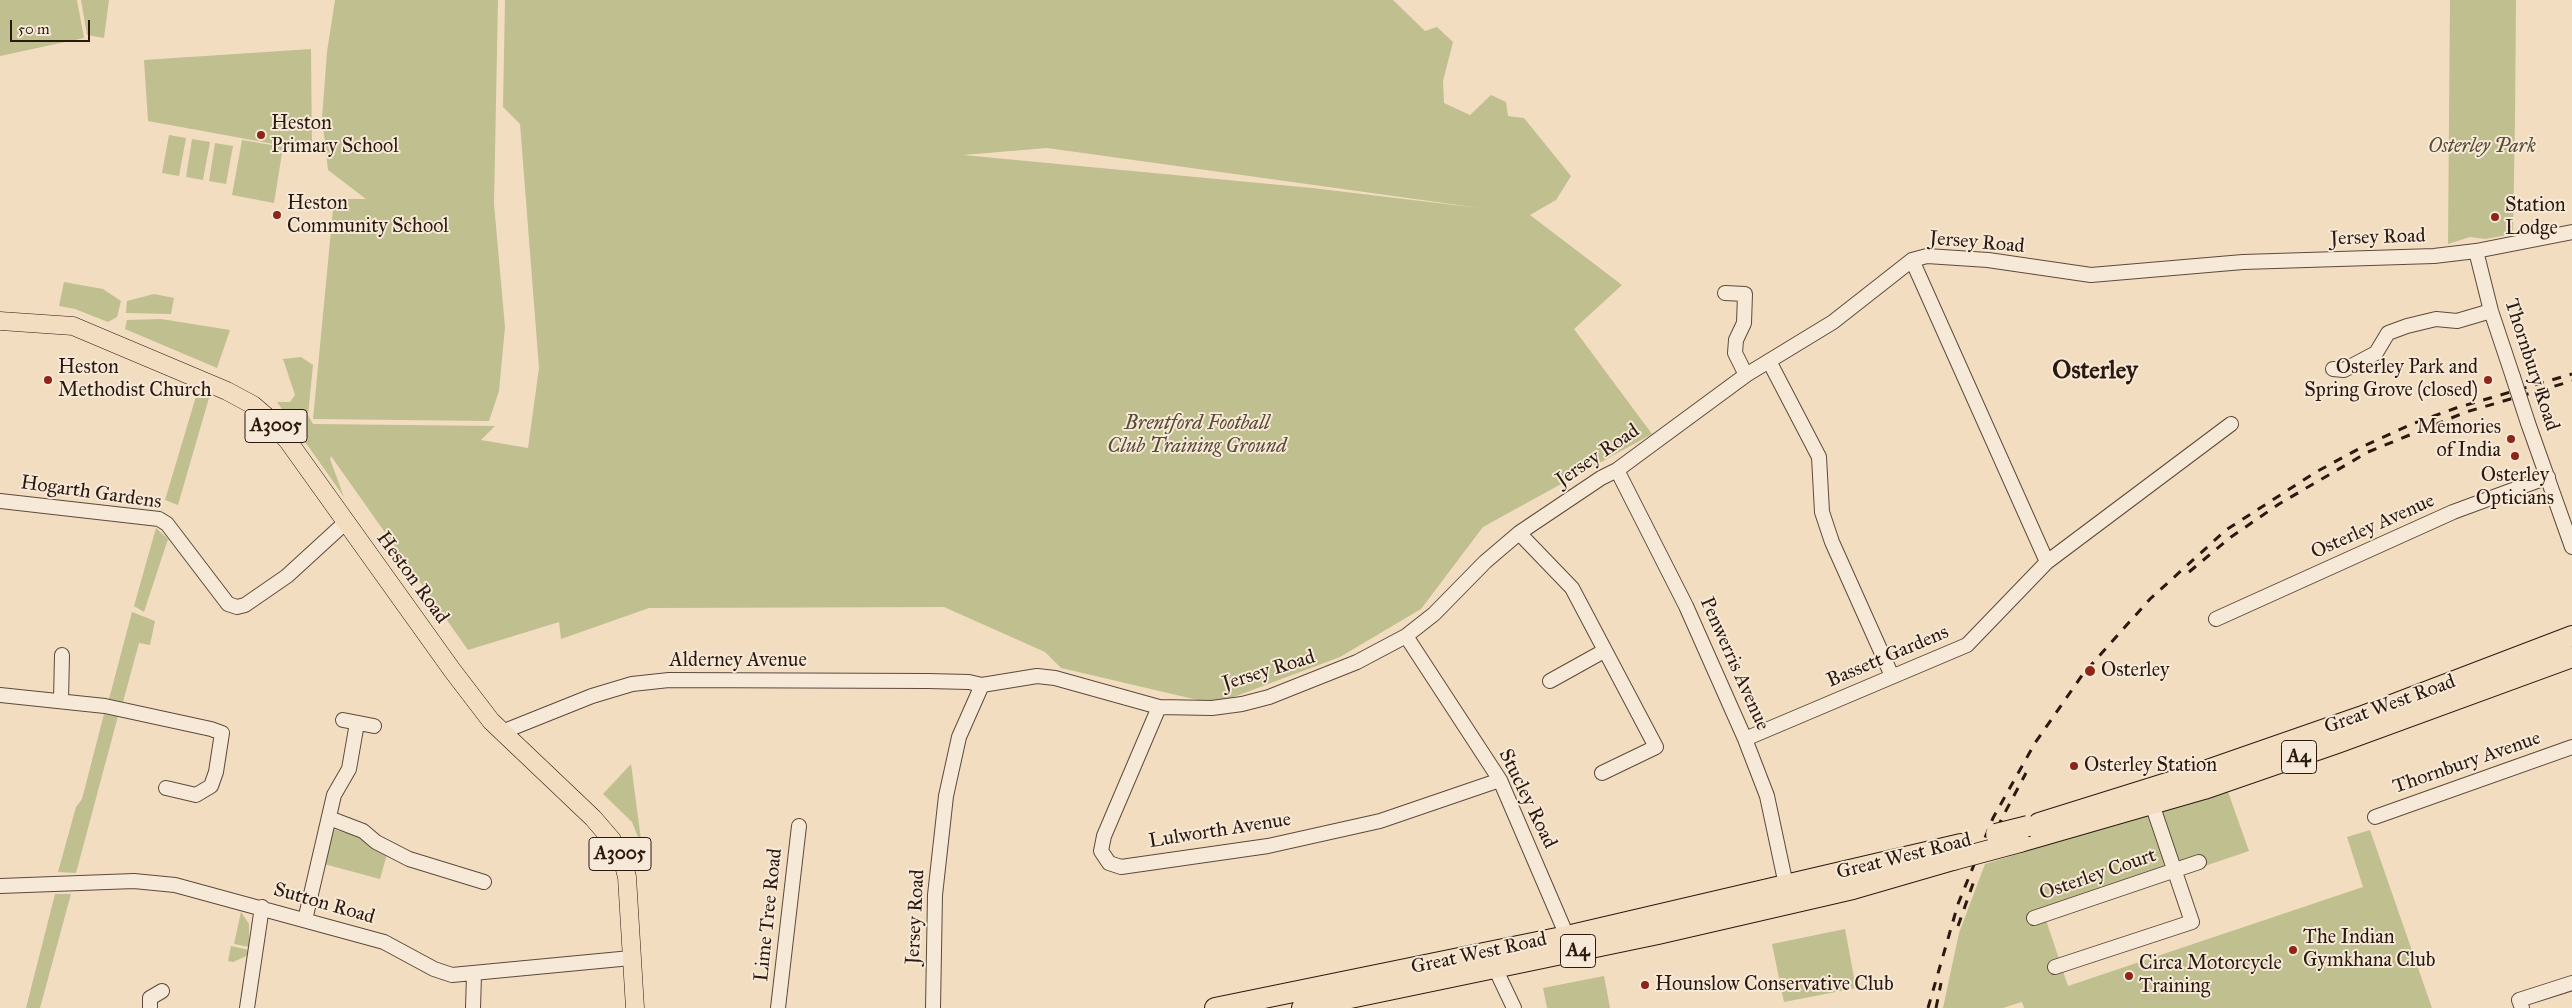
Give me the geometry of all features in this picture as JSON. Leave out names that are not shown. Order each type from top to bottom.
[{"type":"highway","name":"Great West Road","points":[[2024,834],[2333,726],[2572,636]]},
{"type":"highway","name":"Great West Road","points":[[1302,1008],[1658,934],[1844,891],[1957,852],[2152,804],[2337,743],[2572,657]]},
{"type":"highway","name":"Great West Road","points":[[1215,1008],[1567,936],[1786,885],[1957,852]]},
{"type":"main road","name":"Heston Road","points":[[0,321],[52,323],[74,326],[243,399],[267,417],[346,522],[452,670],[502,732],[593,818],[618,849],[624,865],[629,889],[635,1008]]},
{"type":"street","name":"Jersey Road","points":[[933,1008],[935,895],[946,796],[959,737],[982,685],[1037,676],[1055,678],[1159,707],[1212,708],[1260,699],[1357,662],[1406,636],[1434,614],[1485,562],[1519,533],[1601,478],[1617,470],[1746,375],[1838,318],[1912,260],[1927,256],[1988,260],[2091,275],[2202,264],[2434,256],[2476,252],[2572,232]]},
{"type":"street","name":"Thornbury Road","points":[[2476,252],[2491,311],[2528,423],[2548,477],[2568,522],[2572,547]]},
{"type":"street","points":[[1912,260],[2047,562]]},
{"type":"street","points":[[1725,293],[1746,289],[1744,323],[1736,340],[1735,353],[1746,375]]},
{"type":"street","points":[[2334,370],[2344,370],[2376,353],[2388,333],[2407,326],[2436,320],[2457,320],[2491,311]]},
{"type":"street","points":[[1769,361],[1819,457],[1822,512],[1832,542],[1892,676]]},
{"type":"street","name":"Bassett Gardens","points":[[1745,739],[1967,645],[2047,562],[2231,424]]},
{"type":"street","name":"Penwerris Avenue","points":[[1617,470],[1686,606],[1745,739],[1767,796],[1786,885]]},
{"type":"street","name":"Osterley Avenue","points":[[2216,619],[2453,512],[2548,477]]},
{"type":"street","name":"Hogarth Gardens","points":[[0,501],[159,519],[167,524],[228,604],[237,607],[245,605],[287,576],[346,522]]},
{"type":"street","points":[[1519,533],[1572,588],[1656,747],[1602,773]]},
{"type":"street","name":"Stucley Road","points":[[1406,636],[1500,780],[1567,936]]},
{"type":"street","points":[[1550,681],[1604,651]]},
{"type":"street","points":[[61,700],[62,655]]},
{"type":"street","name":"Alderney Avenue","points":[[502,732],[592,696],[632,684],[660,681],[928,681],[969,682],[982,685]]},
{"type":"street","points":[[0,695],[61,700],[123,710],[212,729],[222,733],[216,772],[211,786],[196,795],[166,788]]},
{"type":"street","name":"Lulworth Avenue","points":[[1159,707],[1104,836],[1101,851],[1108,863],[1121,867],[1268,846],[1380,821],[1500,780]]},
{"type":"street","points":[[342,720],[374,726]]},
{"type":"street","points":[[305,920],[334,795],[348,769],[357,723]]},
{"type":"street","name":"Thornbury Avenue","points":[[2375,817],[2572,747]]},
{"type":"street","name":"Osterley Court","points":[[2055,967],[2192,922],[2152,804]]},
{"type":"street","points":[[329,818],[363,830],[376,842],[409,858],[484,882]]},
{"type":"street","name":"Lime Tree Road","points":[[778,1008],[799,826]]},
{"type":"street","name":"Osterley Court","points":[[2034,918],[2199,862]]},
{"type":"street","name":"Sutton Road","points":[[0,886],[149,881],[198,890],[384,942],[446,974],[474,975],[631,958]]},
{"type":"street","points":[[247,1008],[262,908]]},
{"type":"street","points":[[1495,968],[1514,1008]]},
{"type":"street","points":[[473,1008],[474,975]]},
{"type":"street","points":[[2522,1008],[2520,1000],[2572,983]]},
{"type":"street","points":[[150,1008],[150,998],[162,991]]},
{"type":"green space","points":[[0,0],[77,0],[84,38],[0,56]]},
{"type":"green space","points":[[81,0],[109,0],[104,38],[87,35]]},
{"type":"green space","points":[[335,0],[498,0],[494,204],[505,327],[499,391],[489,421],[313,419],[334,199],[366,199],[328,170],[322,118],[327,52]]},
{"type":"green space","name":"Brentford Football Club Training Ground","points":[[505,0],[1393,0],[1425,31],[1437,27],[1453,42],[1443,81],[1444,103],[1470,115],[1491,95],[1506,102],[1508,116],[1524,118],[1571,176],[1556,200],[1530,215],[1622,285],[1574,329],[1652,434],[1483,527],[1421,609],[1340,657],[1215,704],[1061,668],[1045,652],[944,607],[649,608],[561,639],[559,622],[468,650],[331,456],[330,459],[344,497],[277,402],[290,402],[295,395],[283,359],[301,357],[313,365],[308,415],[313,424],[495,426],[481,440],[528,448],[539,368],[520,124],[503,107]],"holes":[[[1047,148],[1480,208],[1312,188],[963,155]]]},
{"type":"green space","name":"Osterley Park","points":[[2450,0],[2516,0],[2513,234],[2485,239],[2470,237],[2448,244]]},
{"type":"green space","points":[[311,49],[312,151],[148,121],[144,60]]},
{"type":"green space","points":[[169,135],[186,138],[179,176],[162,173]]},
{"type":"green space","points":[[192,139],[210,142],[203,180],[186,177]]},
{"type":"green space","points":[[242,140],[283,147],[274,203],[232,195]]},
{"type":"green space","points":[[215,143],[233,146],[226,184],[209,181]]},
{"type":"green space","points":[[64,282],[103,289],[121,301],[117,317],[108,322],[75,309],[59,306]]},
{"type":"green space","points":[[154,294],[174,298],[171,314],[126,313],[127,301]]},
{"type":"green space","points":[[161,319],[230,330],[217,368],[125,329],[127,320]]},
{"type":"green space","points":[[197,393],[209,398],[178,505],[165,500]]},
{"type":"green space","points":[[156,528],[168,539],[144,612],[134,606]]},
{"type":"green space","points":[[132,612],[155,621],[150,645],[139,643],[123,702],[109,699]]},
{"type":"green space","points":[[104,714],[118,716],[76,873],[58,872],[76,807],[82,799]]},
{"type":"green space","points":[[631,764],[642,847],[632,822],[603,794]]},
{"type":"green space","points":[[2227,789],[2249,851],[2046,920],[2068,986],[2363,887],[2347,837],[2370,830],[2432,1008],[2024,1008],[2022,1002],[2003,1008],[1943,1008],[1959,933],[1985,864]]},
{"type":"green space","points":[[332,829],[358,836],[387,854],[380,879],[324,864]]},
{"type":"green space","points":[[55,894],[71,894],[40,1008],[26,1008]]},
{"type":"green space","points":[[241,912],[249,924],[249,947],[234,944]]},
{"type":"green space","points":[[1845,929],[1856,988],[1784,1002],[1772,944]]},
{"type":"green space","points":[[231,946],[249,950],[249,955],[233,962],[228,961]]},
{"type":"green space","points":[[1604,976],[1610,1008],[1547,1008],[1543,988]]},
{"type":"railway","points":[[1928,1008],[1958,904],[1993,818],[2035,743],[2083,674],[2150,599],[2226,530],[2316,472],[2364,446],[2412,424],[2456,408],[2572,374]]},
{"type":"railway","points":[[2189,572],[2231,537],[2279,504],[2368,452],[2466,412],[2572,381]]},
{"type":"railway","points":[[1983,861],[2002,818],[2026,773]]},
{"type":"railway","points":[[1958,926],[1974,881]]},
{"type":"railway","points":[[1936,1008],[1941,983]]},
{"type":"place","name":"Heston Primary School","points":[[261,135]]},
{"type":"place","name":"Heston Community School","points":[[277,215]]},
{"type":"place","name":"Station Lodge","points":[[2495,217]]},
{"type":"place","name":"Heston Methodist Church","points":[[48,380]]},
{"type":"place","name":"Osterley Park and Spring Grove (closed)","points":[[2488,380]]},
{"type":"place","name":"Memories of India","points":[[2511,439]]},
{"type":"place","name":"Osterley Opticians","points":[[2515,456]]},
{"type":"place","name":"Osterley","points":[[2090,671]]},
{"type":"place","name":"Osterley Station","points":[[2074,766]]},
{"type":"place","name":"The Indian Gymkhana Club","points":[[2293,950]]},
{"type":"place","name":"Circa Motorcycle Training","points":[[2129,976]]},
{"type":"place","name":"Hounslow Conservative Club","points":[[1645,985]]},
{"type":"district","name":"Osterley","points":[[2095,372]]}]
